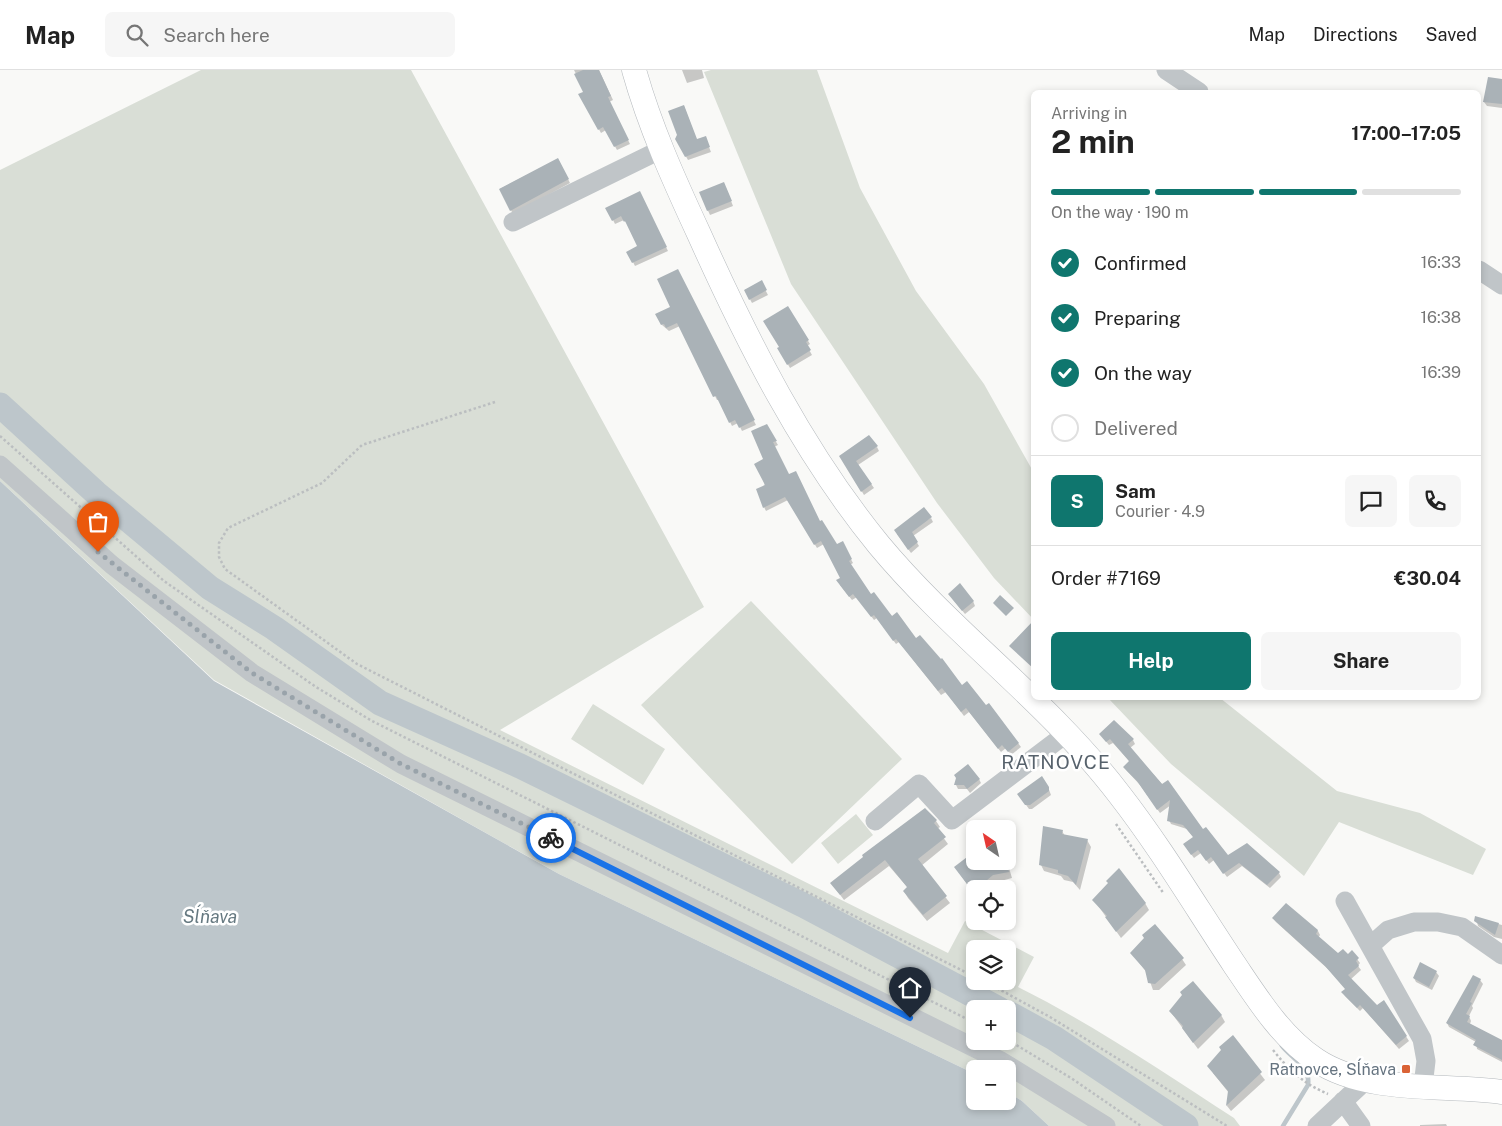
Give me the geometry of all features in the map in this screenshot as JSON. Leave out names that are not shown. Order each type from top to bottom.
[{"type":"main road","points":[[634,70],[660,150],[735,313],[776,391],[843,497],[880,545],[921,592],[1031,698]]},
{"type":"main road","points":[[1034,700],[1068,733],[1128,804],[1255,995],[1279,1026],[1316,1061],[1341,1074],[1365,1081],[1502,1092]]},
{"type":"street","points":[[1166,70],[1195,90]]},
{"type":"street","points":[[513,222],[660,150]]},
{"type":"street","points":[[1481,271],[1502,285]]},
{"type":"street","points":[[0,465],[112,565],[252,673],[401,764],[1000,1061],[1106,1126]]},
{"type":"street","points":[[874,821],[919,784],[952,820],[1068,733]]},
{"type":"street","points":[[1345,901],[1422,1039],[1426,1062],[1422,1086]]},
{"type":"street","points":[[1370,946],[1388,930],[1414,922],[1438,922],[1462,927],[1502,955]]},
{"type":"street","points":[[1317,1126],[1365,1081]]},
{"type":"street","points":[[1343,1101],[1361,1126]]},
{"type":"path","points":[[495,402],[362,445],[322,482],[228,528],[219,543],[219,557],[225,569],[358,664],[966,972]]},
{"type":"path","points":[[0,436],[164,581],[301,676],[364,716],[554,814],[966,1019]]},
{"type":"path","points":[[1000,990],[1050,1017],[1227,1126]]},
{"type":"path","points":[[1016,1045],[1071,1078],[1141,1126]]},
{"type":"shaded area","points":[[201,70],[411,70],[704,607],[500,730],[948,953],[965,921],[966,930],[982,930],[1001,940],[966,940],[966,990],[1016,990],[1016,948],[1034,957],[1018,987],[1128,1049],[1234,1118],[1240,1126],[1049,1126],[1016,1097],[1016,1060],[966,1060],[966,1070],[559,874],[214,680],[0,481],[0,170]]},
{"type":"shaded area","points":[[711,70],[817,70],[860,188],[916,291],[984,384],[1031,468],[1031,617],[994,578],[937,503],[791,284],[704,72]]},
{"type":"shaded area","points":[[751,601],[902,759],[792,864],[641,705]]},
{"type":"shaded area","points":[[1110,700],[1223,700],[1337,791],[1420,813],[1486,849],[1473,875],[1339,822],[1304,876],[1171,764]]},
{"type":"shaded area","points":[[593,704],[665,749],[643,785],[571,739]]},
{"type":"shaded area","points":[[856,814],[873,835],[838,864],[821,843]]},
{"type":"water","name":"Sĺňava","points":[[0,481],[214,681],[559,874],[966,1070],[966,1110],[1016,1110],[1016,1097],[1049,1126],[0,1126]]},
{"type":"building","points":[[583,70],[599,70],[611,96],[608,97],[629,140],[614,147],[603,127],[598,130],[578,94],[583,92],[574,74]]},
{"type":"building","points":[[1488,77],[1502,79],[1502,104],[1483,102]]},
{"type":"building","points":[[684,105],[697,139],[706,136],[710,147],[685,157],[675,139],[677,135],[668,111]]},
{"type":"building","points":[[558,158],[569,179],[510,211],[499,189]]},
{"type":"building","points":[[724,182],[732,201],[707,211],[699,192]]},
{"type":"building","points":[[640,191],[667,247],[632,263],[626,252],[637,246],[625,221],[621,216],[612,221],[605,208]]},
{"type":"building","points":[[678,269],[755,420],[739,428],[735,420],[729,423],[716,396],[713,397],[677,323],[666,328],[664,324],[661,325],[655,314],[670,307],[657,279]]},
{"type":"building","points":[[762,280],[767,290],[749,300],[744,290]]},
{"type":"building","points":[[788,306],[809,340],[806,342],[811,350],[787,365],[777,348],[779,347],[763,321]]},
{"type":"building","points":[[767,424],[777,441],[773,442],[789,474],[796,471],[820,521],[822,520],[837,544],[843,541],[852,559],[849,561],[871,594],[874,592],[892,616],[897,612],[916,638],[920,635],[942,658],[962,685],[967,681],[986,705],[989,703],[1019,743],[1008,752],[1002,745],[998,749],[966,708],[961,712],[942,688],[938,691],[896,639],[893,641],[874,615],[871,617],[853,594],[849,597],[836,580],[840,578],[821,541],[814,545],[785,497],[763,508],[756,489],[765,485],[754,464],[763,459],[751,431]]},
{"type":"building","points":[[869,435],[878,446],[856,461],[872,484],[861,492],[839,456]]},
{"type":"building","points":[[924,507],[932,517],[912,532],[918,542],[908,550],[894,530]]},
{"type":"building","points":[[960,583],[974,601],[962,611],[948,594]]},
{"type":"building","points":[[1000,595],[1014,608],[1006,616],[993,603]]},
{"type":"building","points":[[1031,623],[1031,666],[1009,646]]},
{"type":"building","points":[[1114,720],[1134,739],[1128,744],[1162,784],[1168,780],[1203,829],[1206,827],[1228,855],[1247,843],[1280,872],[1267,885],[1239,863],[1223,874],[1211,857],[1206,861],[1198,850],[1191,855],[1183,844],[1193,837],[1183,825],[1167,821],[1170,800],[1157,810],[1137,781],[1123,767],[1129,761],[1110,739],[1106,742],[1099,734]]},
{"type":"building","points":[[968,764],[980,779],[967,789],[964,785],[954,785],[956,778],[954,775]]},
{"type":"building","points":[[1042,776],[1049,787],[1049,791],[1030,805],[1025,805],[1017,794]]},
{"type":"building","points":[[925,808],[937,820],[934,823],[946,837],[918,859],[947,896],[923,915],[903,891],[907,887],[885,860],[840,895],[830,883],[863,857],[862,855]]},
{"type":"building","points":[[1043,826],[1063,830],[1062,834],[1088,839],[1076,885],[1068,876],[1058,873],[1058,870],[1039,865]]},
{"type":"building","points":[[966,858],[966,870],[1008,870],[1009,872],[993,875],[987,880],[966,880],[966,883],[954,867]]},
{"type":"building","points":[[1119,868],[1146,903],[1116,932],[1105,917],[1107,916],[1092,900],[1108,883],[1106,881]]},
{"type":"building","points":[[1286,903],[1318,930],[1316,934],[1338,953],[1343,949],[1348,954],[1352,950],[1359,958],[1356,961],[1359,966],[1348,975],[1377,1005],[1384,1000],[1407,1036],[1396,1045],[1360,1005],[1357,1008],[1341,992],[1345,989],[1325,966],[1272,918]]},
{"type":"building","points":[[1475,916],[1499,923],[1495,935],[1474,921]]},
{"type":"building","points":[[1155,924],[1184,958],[1155,984],[1148,983],[1145,970],[1130,953],[1144,938],[1142,935]]},
{"type":"building","points":[[1420,962],[1437,971],[1429,987],[1413,978]]},
{"type":"building","points":[[1473,975],[1481,979],[1466,1014],[1470,1016],[1467,1022],[1502,1040],[1502,1060],[1473,1045],[1476,1040],[1446,1023]]},
{"type":"building","points":[[1193,981],[1222,1015],[1193,1043],[1182,1028],[1183,1026],[1169,1011],[1182,995],[1180,992]]},
{"type":"building","points":[[1233,1035],[1262,1072],[1226,1106],[1228,1091],[1207,1066],[1221,1050],[1219,1047]]},
{"type":"waterway","points":[[0,405],[96,493],[210,588],[274,628],[380,703],[520,766],[803,905],[982,1000]]},
{"type":"waterway","points":[[1016,1017],[1054,1038],[1186,1126]]},
{"type":"waterway","points":[[1282,1046],[1304,1068],[1308,1079],[1308,1085],[1283,1126]]},
{"type":"way so far","points":[[98,552],[112,565],[252,673],[401,764],[551,838]]},
{"type":"place","name":"Ratnovce, Sĺňava","points":[[1406,1069]]},
{"type":"district","name":"RATNOVCE","points":[[1056,762]]},
{"type":"route","points":[[551,838],[910,1018]]}]
